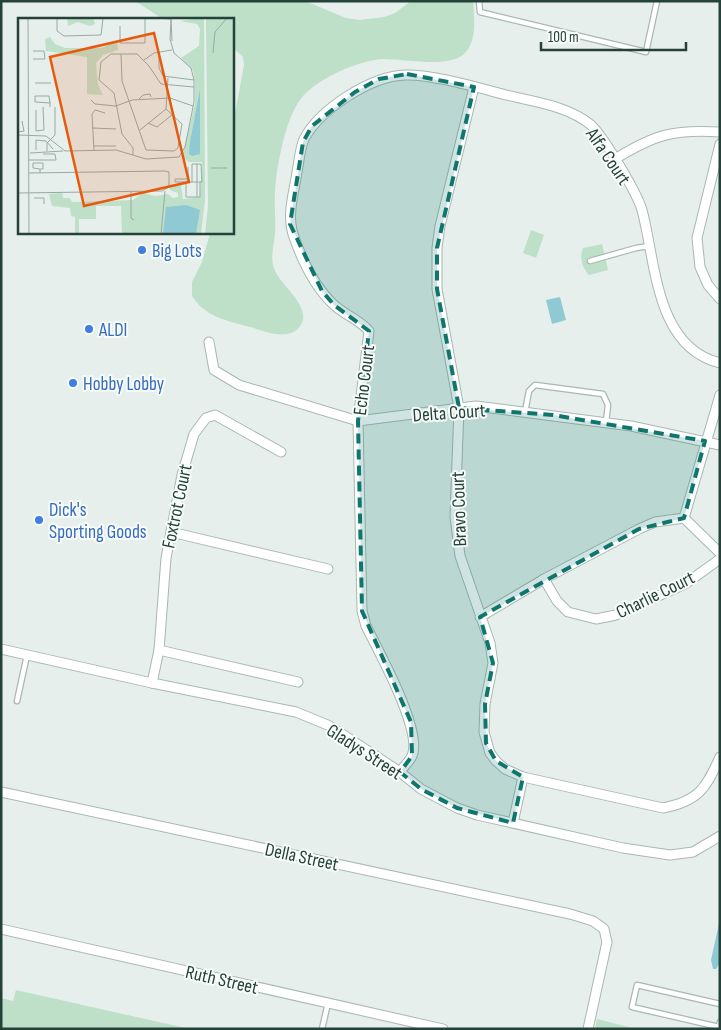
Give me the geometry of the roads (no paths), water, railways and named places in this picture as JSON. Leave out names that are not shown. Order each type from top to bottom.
[{"type":"street","name":"Echo Court","points":[[400,772],[412,756],[414,742],[411,722],[366,626],[362,611],[358,421],[369,331],[363,324],[334,305],[322,291],[301,253],[290,224],[303,142],[312,126],[329,110],[354,92],[379,79],[407,74],[474,87]]},
{"type":"street","name":"Alfa Court","points":[[474,87],[575,114],[592,126],[615,159],[641,208],[663,302],[678,336],[700,355],[720,363]]},
{"type":"street","name":"Bravo Court","points":[[474,87],[440,226],[436,268],[437,288],[459,408],[455,517],[460,556],[490,643],[493,662],[485,704],[484,726],[486,743],[496,761],[505,769],[524,778]]},
{"type":"street","points":[[615,159],[662,134],[689,130],[720,132]]},
{"type":"street","points":[[720,144],[697,238],[700,267],[708,285],[720,299]]},
{"type":"street","name":"Delta Court","points":[[208,342],[214,370],[224,378],[239,385],[358,421],[476,406],[606,422],[720,445]]},
{"type":"street","points":[[684,518],[720,395]]},
{"type":"street","name":"Foxtrot Court","points":[[152,683],[159,650],[166,558],[191,442],[199,424],[206,418],[215,415],[281,452]]},
{"type":"street","points":[[684,518],[720,552]]},
{"type":"street","points":[[480,617],[639,529],[655,522],[684,518]]},
{"type":"street","points":[[171,532],[328,569]]},
{"type":"street","name":"Charlie Court","points":[[544,580],[557,601],[568,612],[596,619],[616,615],[685,584],[720,559]]},
{"type":"street","name":"Gladys Street","points":[[1,649],[152,683],[296,712],[330,726],[400,772],[422,789],[457,808],[513,823],[623,848],[670,855],[693,852],[720,836]]},
{"type":"street","points":[[159,650],[298,682]]},
{"type":"street","points":[[513,823],[524,778],[663,808],[674,806],[699,794],[706,787],[720,757]]},
{"type":"street","name":"Della Street","points":[[1,792],[570,914],[601,926],[607,935],[607,942],[588,1029]]},
{"type":"street","name":"Ruth Street","points":[[1,929],[443,1029]]},
{"type":"lane","points":[[478,1],[480,12],[646,52],[657,1]]},
{"type":"lane","points":[[590,261],[650,246]]},
{"type":"lane","points":[[524,412],[529,391],[535,385],[552,385],[603,394],[608,405],[606,422]]},
{"type":"lane","points":[[17,701],[26,655]]},
{"type":"lane","points":[[719,1025],[704,1026],[632,1008],[637,985],[720,1004]]},
{"type":"lane","points":[[322,1029],[328,1003]]},
{"type":"water","points":[[560,297],[566,320],[552,324],[546,300]]},
{"type":"water","points":[[720,919],[720,963],[716,969],[713,969],[711,960]]},
{"type":"place","name":"Big Lots","points":[[142,250]]},
{"type":"place","name":"ALDI","points":[[89,329]]},
{"type":"place","name":"Hobby Lobby","points":[[73,383]]},
{"type":"place","name":"Dick's Sporting Goods","points":[[39,520]]}]
